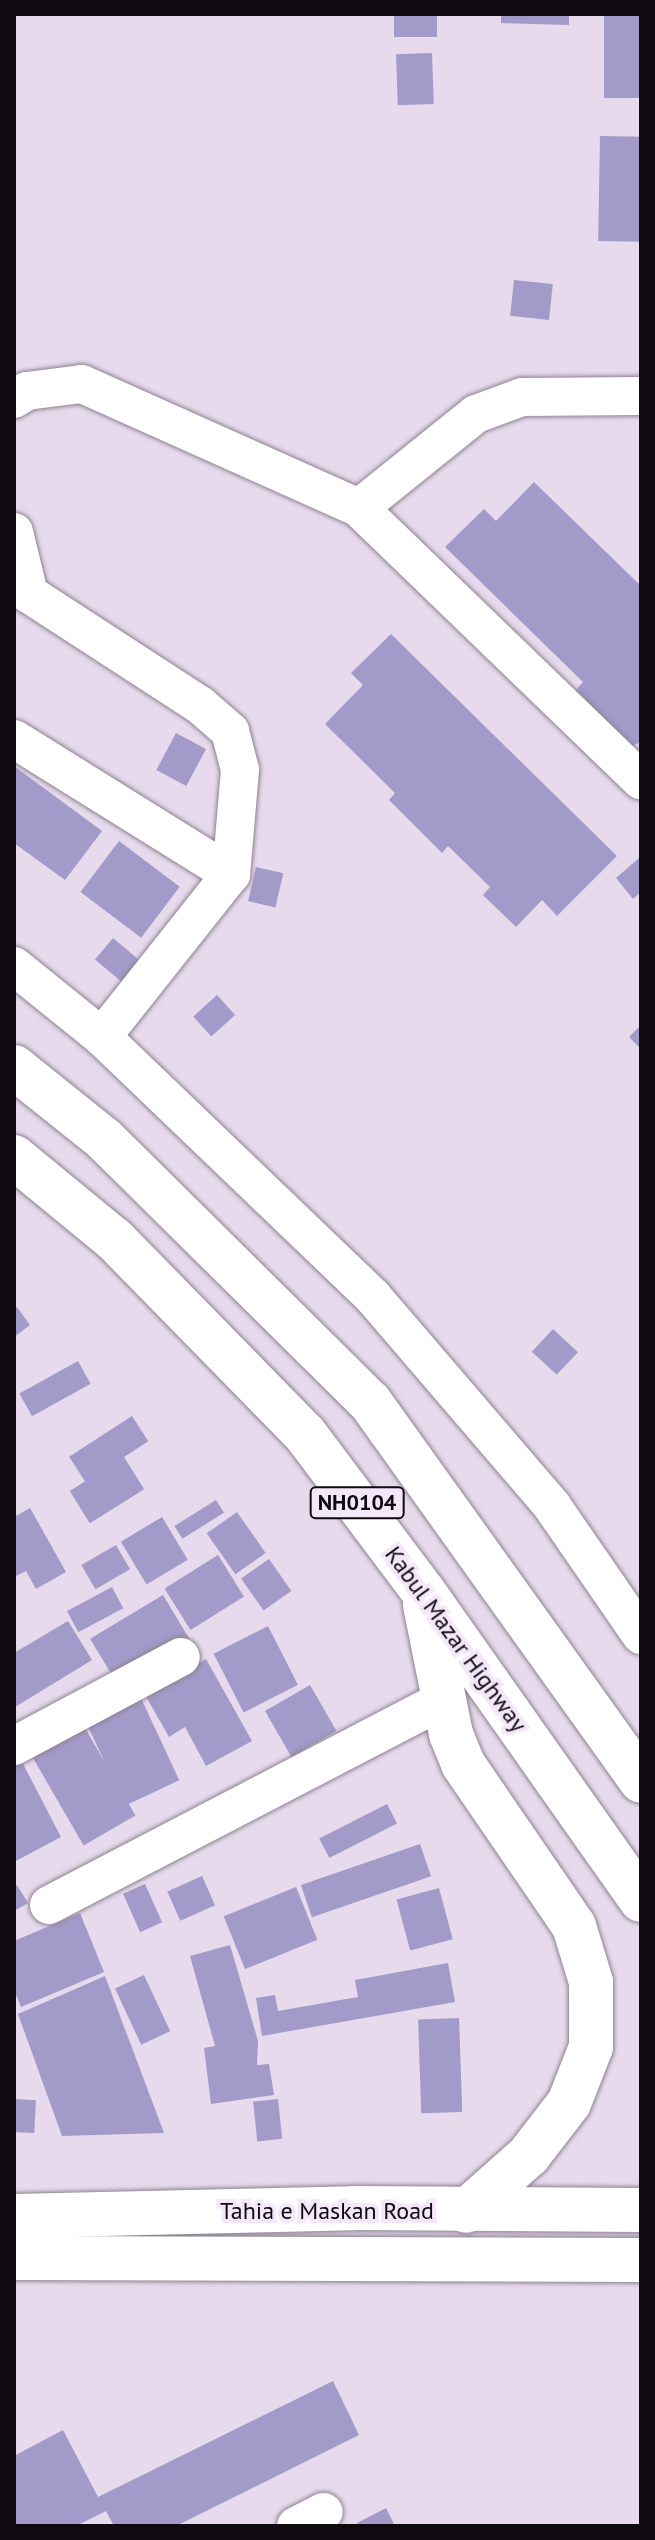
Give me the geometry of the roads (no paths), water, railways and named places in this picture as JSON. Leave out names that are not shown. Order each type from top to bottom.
[{"type":"main road","name":"NH0104","points":[[14,1067],[104,1139],[370,1402],[641,1781]]},
{"type":"main road","name":"Kabul Mazar Highway","points":[[14,1157],[114,1239],[305,1434],[423,1591],[641,1900]]},
{"type":"main road","points":[[423,1591],[444,1699],[463,1764],[574,1926],[591,1982],[591,2047],[569,2103],[529,2155],[466,2211]]},
{"type":"main road","name":"Tahia e Maskan Road","points":[[14,2216],[641,2210]]},
{"type":"main road","name":"Tahia e Maskan Road","points":[[14,2258],[640,2263]]},
{"type":"street","points":[[14,399],[27,391],[82,384],[359,508],[641,780]]},
{"type":"street","points":[[359,508],[476,414],[522,397],[641,396]]},
{"type":"street","points":[[14,532],[29,594],[200,705],[230,731],[240,770],[231,874],[102,1037]]},
{"type":"street","points":[[14,739],[231,874]]},
{"type":"street","points":[[14,966],[102,1037],[373,1297],[552,1506],[641,1635]]},
{"type":"street","points":[[16,1740],[181,1657]]},
{"type":"street","points":[[49,1905],[444,1699]]}]
